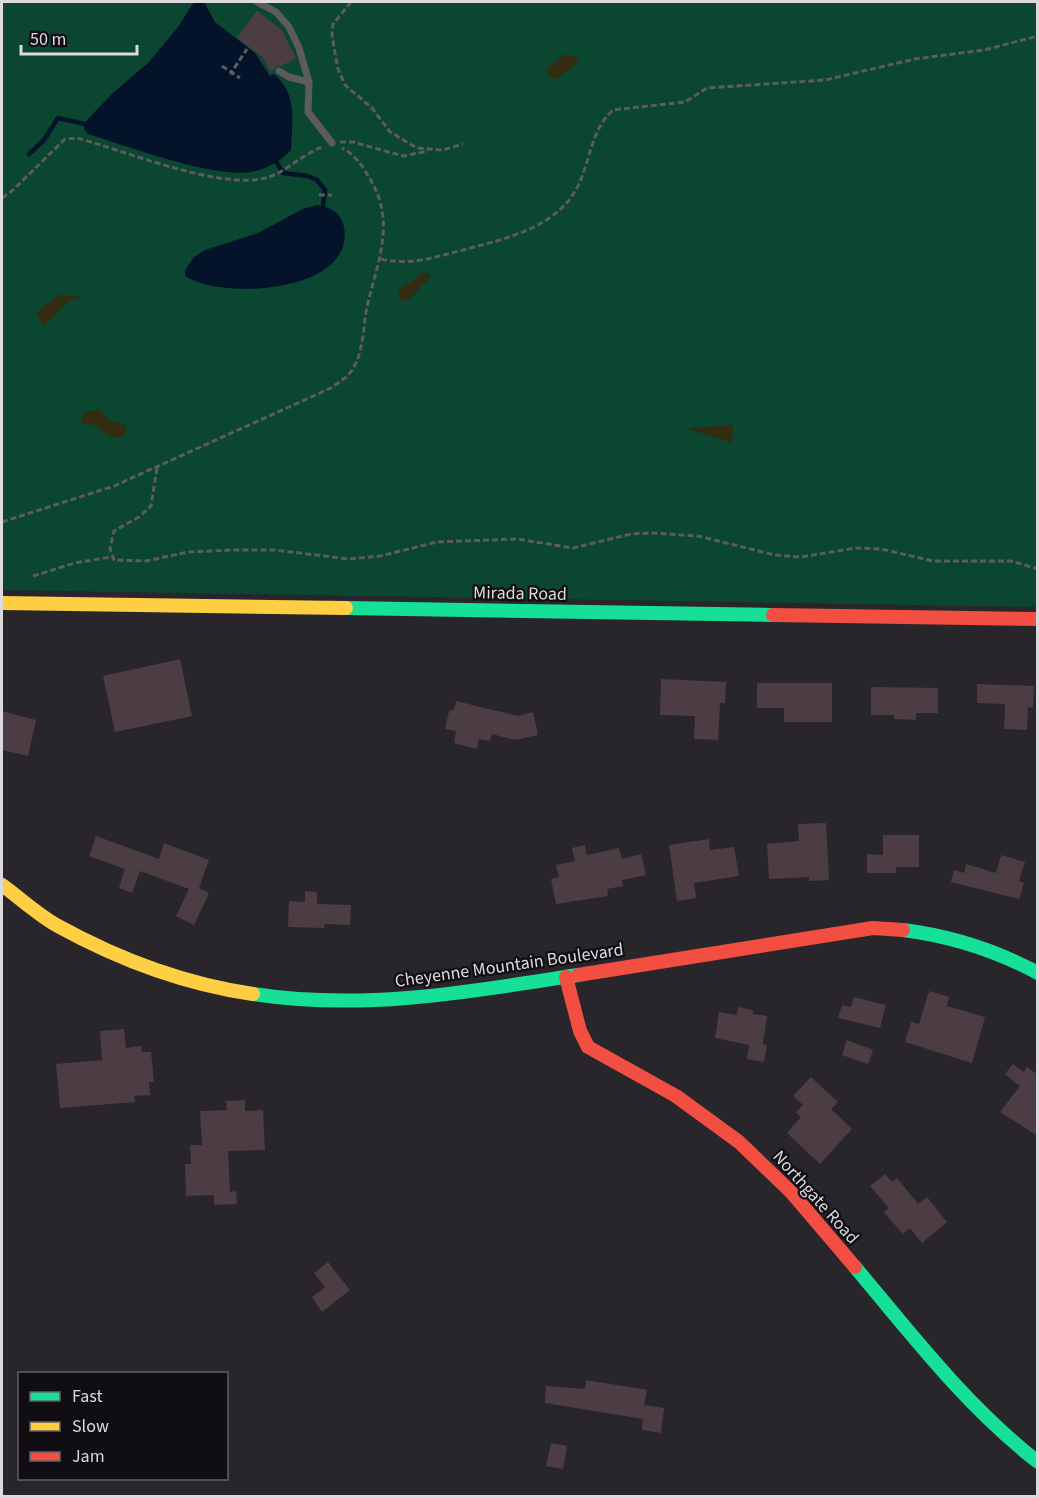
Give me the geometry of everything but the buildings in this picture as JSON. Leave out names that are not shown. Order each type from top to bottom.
[{"type":"street","name":"Mirada Road","points":[[2,603],[1038,620]]},
{"type":"street","name":"Cheyenne Mountain Boulevard","points":[[2,885],[56,925],[138,965],[193,982],[262,997],[342,1002],[411,999],[873,928],[948,937],[992,950],[1038,973]]},
{"type":"street","name":"Northgate Road","points":[[566,977],[580,1031],[588,1047],[702,1112],[747,1149],[791,1192],[956,1386],[1002,1434],[1038,1462]]},
{"type":"lane","points":[[257,2],[276,12],[289,27],[299,48],[309,82],[308,112],[332,143]]},
{"type":"lane","points":[[279,71],[289,77],[309,82]]},
{"type":"path","points":[[351,2],[333,24],[332,36],[338,69],[345,85],[372,108],[390,132],[417,148],[428,151]]},
{"type":"path","points":[[381,259],[410,262],[428,259],[516,236],[545,220],[566,204],[577,189],[599,126],[613,110],[685,102],[707,88],[825,81],[915,59],[984,50],[1038,36]]},
{"type":"path","points":[[231,73],[247,49]]},
{"type":"path","points":[[222,66],[240,78]]},
{"type":"path","points":[[2,198],[38,167],[58,143],[77,138],[157,163],[224,178],[265,179],[279,174],[304,154],[332,143],[353,142],[403,156],[463,144]]},
{"type":"path","points":[[2,522],[80,498],[158,468],[331,388],[352,371],[362,346],[367,310],[381,259],[384,220],[380,201],[371,179],[346,149],[332,143]]},
{"type":"path","points":[[319,195],[332,195]]},
{"type":"path","points":[[111,557],[114,531],[140,517],[151,506],[158,468]]},
{"type":"path","points":[[33,576],[75,563],[111,557],[121,562],[146,561],[188,552],[275,550],[349,559],[380,556],[437,542],[517,538],[573,548],[631,534],[651,533],[698,536],[775,555],[800,557],[856,548],[881,549],[933,561],[1011,561],[1038,569]]},
{"type":"green space","points":[[2,2],[1037,2],[1037,607],[2,590]]},
{"type":"sand","points":[[569,54],[580,61],[556,79],[551,78],[546,69],[564,55]]},
{"type":"sand","points":[[429,273],[430,277],[410,299],[403,301],[400,299],[399,288],[413,281],[420,274]]},
{"type":"sand","points":[[58,295],[84,297],[67,302],[44,326],[36,313]]},
{"type":"sand","points":[[99,409],[110,420],[126,426],[126,434],[114,437],[103,432],[97,425],[81,424],[83,413]]},
{"type":"sand","points":[[733,425],[732,443],[689,429],[690,428]]},
{"type":"water","points":[[194,2],[204,2],[215,22],[255,53],[270,76],[274,74],[287,90],[292,109],[291,150],[267,167],[251,172],[234,173],[193,166],[88,134],[84,129],[87,120],[113,93],[148,63],[178,27]]},
{"type":"water","points":[[317,205],[338,214],[343,222],[342,249],[330,266],[309,278],[255,289],[203,284],[185,276],[185,270],[194,257],[205,250],[258,233],[303,209]]},
{"type":"waterway","points":[[29,154],[44,140],[58,118],[85,124]]},
{"type":"waterway","points":[[277,163],[283,173],[308,176],[317,180],[325,190],[323,206]]},
{"type":"traffic: fast","points":[[346,608],[773,615]]},
{"type":"traffic: fast","points":[[903,930],[972,945],[1006,957],[1038,973]]},
{"type":"traffic: fast","points":[[253,994],[294,999],[375,1000],[497,988],[578,975]]},
{"type":"traffic: fast","points":[[855,1267],[964,1394],[1012,1441],[1038,1462]]},
{"type":"traffic: slow","points":[[2,603],[346,608]]},
{"type":"traffic: slow","points":[[2,885],[51,922],[104,949],[177,977],[253,994]]},
{"type":"traffic: jam","points":[[773,615],[1038,619]]},
{"type":"traffic: jam","points":[[578,975],[873,928],[903,930]]},
{"type":"traffic: jam","points":[[566,977],[580,1031],[588,1047],[676,1096],[739,1142],[791,1192],[855,1267]]}]
